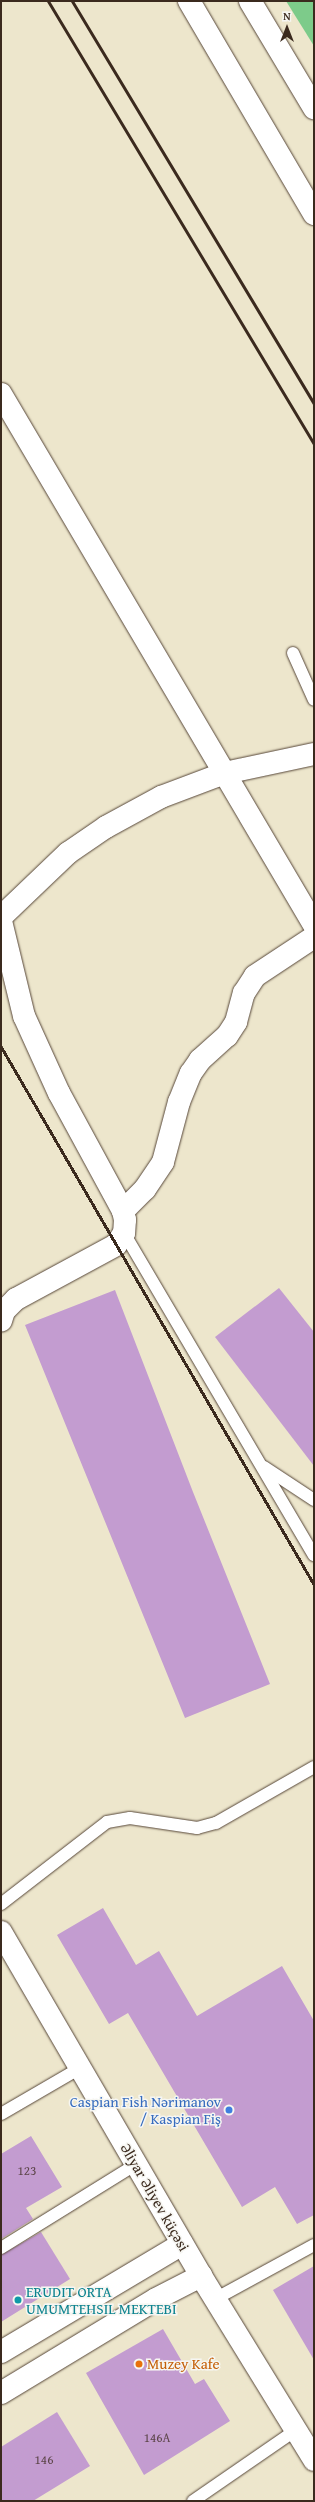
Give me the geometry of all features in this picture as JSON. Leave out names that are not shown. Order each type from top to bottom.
[{"type":"street","points":[[189,1],[314,214]]},
{"type":"street","points":[[250,1],[314,108]]},
{"type":"street","points":[[1,394],[314,925]]},
{"type":"street","points":[[1,918],[68,853],[106,827],[161,797],[225,773],[314,754]]},
{"type":"street","points":[[1,921],[24,1016],[59,1093],[123,1211],[124,1233],[116,1245],[16,1299],[4,1311],[1,1320]]},
{"type":"street","points":[[123,1211],[145,1189],[162,1162],[179,1102],[191,1073],[200,1060],[227,1036],[236,1022],[244,993],[255,976],[314,937]]},
{"type":"street","name":"Əliyar Əliyev küçəsi","points":[[1,1932],[135,2165],[314,2460]]},
{"type":"street","points":[[1,2352],[182,2244]]},
{"type":"street","points":[[1,2393],[156,2299],[201,2276]]},
{"type":"lane","points":[[293,653],[314,700]]},
{"type":"lane","points":[[124,1233],[314,1555]]},
{"type":"lane","points":[[260,1464],[314,1500]]},
{"type":"lane","points":[[1,1904],[107,1822],[130,1818],[197,1828],[216,1823],[314,1767]]},
{"type":"lane","points":[[1,2114],[80,2068]]},
{"type":"lane","points":[[1,2248],[135,2165]]},
{"type":"lane","points":[[215,2299],[314,2245]]},
{"type":"lane","points":[[193,2501],[296,2430]]},
{"type":"green space","points":[[286,1],[314,1],[314,46]]},
{"type":"building","points":[[279,1288],[314,1332],[314,1466],[215,1337]]},
{"type":"building","points":[[115,1290],[193,1492],[270,1684],[185,1718],[25,1325]]},
{"type":"building","points":[[103,1908],[136,1965],[159,1951],[197,2016],[282,1966],[314,2021],[314,2215],[297,2224],[275,2187],[242,2207],[128,2013],[109,2024],[57,1935]]},
{"type":"building","points":[[31,2136],[62,2187],[26,2208],[33,2219],[1,2239],[1,2154]]},
{"type":"building","name":"ERUDIT ORTA UMUMTEHSIL MEKTEBI","points":[[41,2232],[70,2279],[1,2322],[1,2255]]},
{"type":"building","points":[[314,2266],[314,2360],[273,2290]]},
{"type":"building","points":[[163,2329],[195,2384],[204,2379],[230,2421],[144,2475],[86,2373]]},
{"type":"building","points":[[57,2412],[90,2466],[33,2501],[1,2501],[1,2447]]},
{"type":"railway","points":[[48,1],[314,444]]},
{"type":"railway","points":[[72,1],[314,404]]},
{"type":"railway","points":[[1,1047],[314,1585]]},
{"type":"place","name":"Caspian Fish Nərimanov / Kaspian Fiş","points":[[229,2110]]},
{"type":"place","name":"ERUDIT ORTA UMUMTEHSIL MEKTEBI","points":[[18,2300]]},
{"type":"place","name":"Muzey Kafe","points":[[139,2364]]}]
